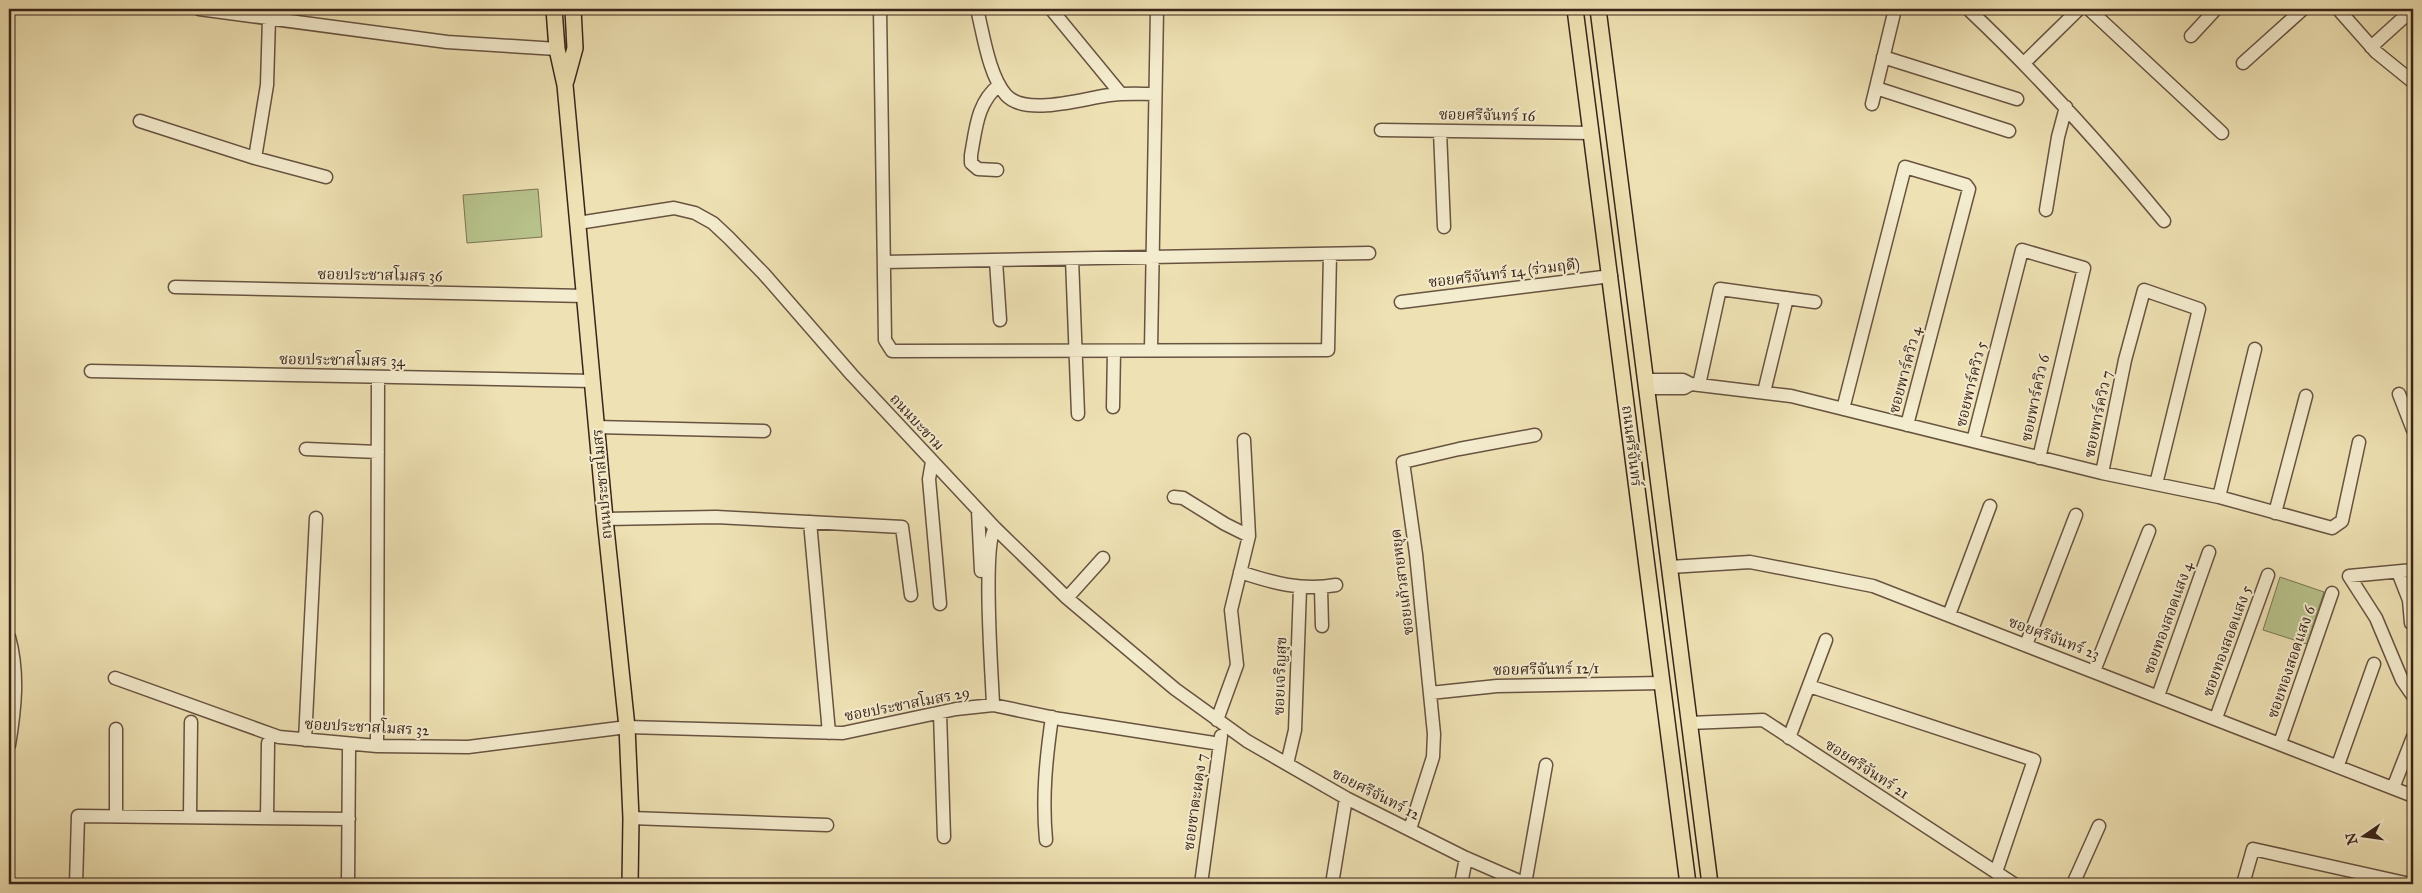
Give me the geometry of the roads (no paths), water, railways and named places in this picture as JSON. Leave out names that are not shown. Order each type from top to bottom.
[{"type":"main road","name":"ถนนประชาสโมสร","points":[[554,9],[557,49],[565,85],[596,427],[627,726],[630,884]]},
{"type":"main road","name":"ถนนประชาสโมสร","points":[[565,85],[575,48],[573,9]]},
{"type":"main road","name":"ถนนศรีจันทร์","points":[[1575,9],[1611,276],[1688,884]]},
{"type":"main road","name":"ถนนศรีจันทร์","points":[[1598,9],[1710,884]]},
{"type":"street","points":[[199,9],[447,42],[557,49]]},
{"type":"street","points":[[880,9],[885,340],[892,351],[1328,350],[1330,254]]},
{"type":"street","points":[[977,9],[999,85],[1013,100],[1033,105],[1121,94],[1156,94]]},
{"type":"street","points":[[1051,9],[1121,94]]},
{"type":"street","points":[[1151,349],[1157,9]]},
{"type":"street","points":[[1872,104],[1894,9]]},
{"type":"street","points":[[1968,9],[2025,62],[2103,147],[2164,221]]},
{"type":"street","points":[[2025,62],[2078,9]]},
{"type":"street","points":[[2089,9],[2222,133]]},
{"type":"street","points":[[2191,36],[2216,9]]},
{"type":"street","points":[[2243,63],[2303,9]]},
{"type":"street","points":[[2338,9],[2371,47],[2413,82]]},
{"type":"street","points":[[2371,47],[2413,9]]},
{"type":"street","points":[[255,158],[267,85],[269,18]]},
{"type":"street","points":[[1883,57],[2017,99]]},
{"type":"street","points":[[997,170],[978,169],[971,163],[971,155],[981,106],[989,94],[999,85]]},
{"type":"street","points":[[1876,88],[2008,131]]},
{"type":"street","points":[[2046,210],[2058,137],[2066,107]]},
{"type":"street","points":[[140,121],[255,158],[326,177]]},
{"type":"street","name":"ซอยศรีจันทร์ 16","points":[[1382,130],[1592,133]]},
{"type":"street","points":[[1440,131],[1444,227]]},
{"type":"street","name":"ซอยพาร์ควิว 4","points":[[1843,409],[1904,167],[1966,185],[1969,189],[1907,425]]},
{"type":"street","name":"ถนนบะขาม","points":[[578,223],[674,208],[685,209],[713,223],[764,274],[852,375],[995,528],[1067,598],[1175,689],[1220,722]]},
{"type":"street","name":"ซอยพาร์ควิว 5","points":[[1973,441],[2022,250],[2084,268],[2064,346]]},
{"type":"street","points":[[884,262],[1369,253]]},
{"type":"street","points":[[1072,259],[1078,414]]},
{"type":"street","points":[[996,261],[1000,320]]},
{"type":"street","name":"ซอยศรีจันทร์ 14 (ร่วมฤดี)","points":[[1401,302],[1611,276]]},
{"type":"street","name":"ซอยประชาสโมสร 36","points":[[175,287],[584,296]]},
{"type":"street","points":[[1695,384],[1720,289],[1816,302]]},
{"type":"street","name":"ซอยพาร์ควิว 7","points":[[2102,473],[2125,360],[2144,290],[2199,309],[2156,484]]},
{"type":"street","points":[[1764,392],[1787,298]]},
{"type":"street","name":"ซอยพาร์ควิว 6","points":[[2039,458],[2064,346]]},
{"type":"street","points":[[2219,497],[2255,349]]},
{"type":"street","points":[[1113,407],[1114,351]]},
{"type":"street","name":"ซอยประชาสโมสร 34","points":[[91,371],[592,381]]},
{"type":"street","points":[[377,746],[378,377]]},
{"type":"street","points":[[1646,384],[1680,379],[1695,384],[1791,396],[2102,473],[2219,497],[2332,528],[2342,521],[2358,442]]},
{"type":"street","points":[[2399,394],[2413,430]]},
{"type":"street","points":[[2275,513],[2306,396]]},
{"type":"street","points":[[596,427],[764,431]]},
{"type":"street","name":"ซอยแก้วสายหยุด","points":[[1410,829],[1433,757],[1434,734],[1416,554],[1403,462],[1458,448],[1535,435]]},
{"type":"street","name":"ซอยชาตะผดุง 7","points":[[1201,884],[1220,744],[1220,722],[1237,665],[1231,610],[1249,536],[1244,440]]},
{"type":"street","points":[[306,449],[378,452]]},
{"type":"street","points":[[932,462],[929,479],[940,604]]},
{"type":"street","points":[[1174,497],[1184,498],[1224,524],[1249,536]]},
{"type":"street","points":[[1948,615],[1990,506]]},
{"type":"street","points":[[978,511],[982,587]]},
{"type":"street","points":[[2026,645],[2076,515]]},
{"type":"street","points":[[605,519],[716,517],[902,527],[911,595]]},
{"type":"street","points":[[305,740],[316,518]]},
{"type":"street","points":[[810,522],[829,732]]},
{"type":"street","points":[[993,705],[989,561],[991,534],[995,528]]},
{"type":"street","points":[[2094,671],[2149,531]]},
{"type":"street","name":"ซอยทองสอดแสง 4","points":[[2158,696],[2209,552]]},
{"type":"street","points":[[1067,598],[1102,558]]},
{"type":"street","name":"ซอยศรีจันทร์ 23","points":[[1670,567],[1750,562],[1873,586],[2338,765],[2413,796]]},
{"type":"street","points":[[2413,570],[2349,576],[2376,618],[2402,680],[2413,696]]},
{"type":"street","points":[[1240,572],[1280,585],[1300,588],[1321,588],[1336,585]]},
{"type":"street","points":[[2398,572],[2409,600],[2412,614],[2411,623]]},
{"type":"street","name":"ซอยทองสอดแสง 5","points":[[2216,718],[2268,575]]},
{"type":"street","name":"ซอยเจริญสุข","points":[[1287,764],[1294,730],[1300,588]]},
{"type":"street","points":[[1321,588],[1322,626]]},
{"type":"street","name":"ซอยทองสอดแสง 6","points":[[2280,743],[2332,593]]},
{"type":"street","points":[[9,637],[14,656],[15,709],[9,745]]},
{"type":"street","points":[[1789,738],[1826,640]]},
{"type":"street","points":[[2338,765],[2374,664]]},
{"type":"street","name":"ซอยประชาสโมสร 32","points":[[115,678],[279,737],[305,740],[377,746],[468,747],[627,726]]},
{"type":"street","name":"ซอยศรีจันทร์ 12/1","points":[[1430,693],[1497,686],[1662,683]]},
{"type":"street","points":[[1809,686],[2034,760],[1996,872]]},
{"type":"street","name":"ซอยประชาสโมสร 29","points":[[627,726],[843,733],[956,708],[993,705],[1052,717],[1220,744]]},
{"type":"street","points":[[940,713],[944,837]]},
{"type":"street","points":[[1046,840],[1043,807],[1044,776],[1052,717]]},
{"type":"street","name":"ซอยศรีจันทร์ 21","points":[[1689,723],[1763,720],[2014,884]]},
{"type":"street","points":[[190,817],[191,722]]},
{"type":"street","name":"ซอยศรีจันทร์ 12","points":[[1220,722],[1247,742],[1346,798],[1466,858],[1526,884]]},
{"type":"street","points":[[116,729],[116,816]]},
{"type":"street","points":[[2393,788],[2413,737]]},
{"type":"street","points":[[267,818],[268,743]]},
{"type":"street","points":[[348,884],[349,750]]},
{"type":"street","points":[[1526,884],[1546,765]]},
{"type":"street","points":[[1332,884],[1346,798]]},
{"type":"street","points":[[76,884],[78,816],[349,819]]},
{"type":"street","points":[[630,818],[827,825]]},
{"type":"street","points":[[2073,884],[2099,826]]},
{"type":"street","points":[[2243,884],[2253,848],[2410,884]]},
{"type":"street","points":[[1461,884],[1466,858]]}]
